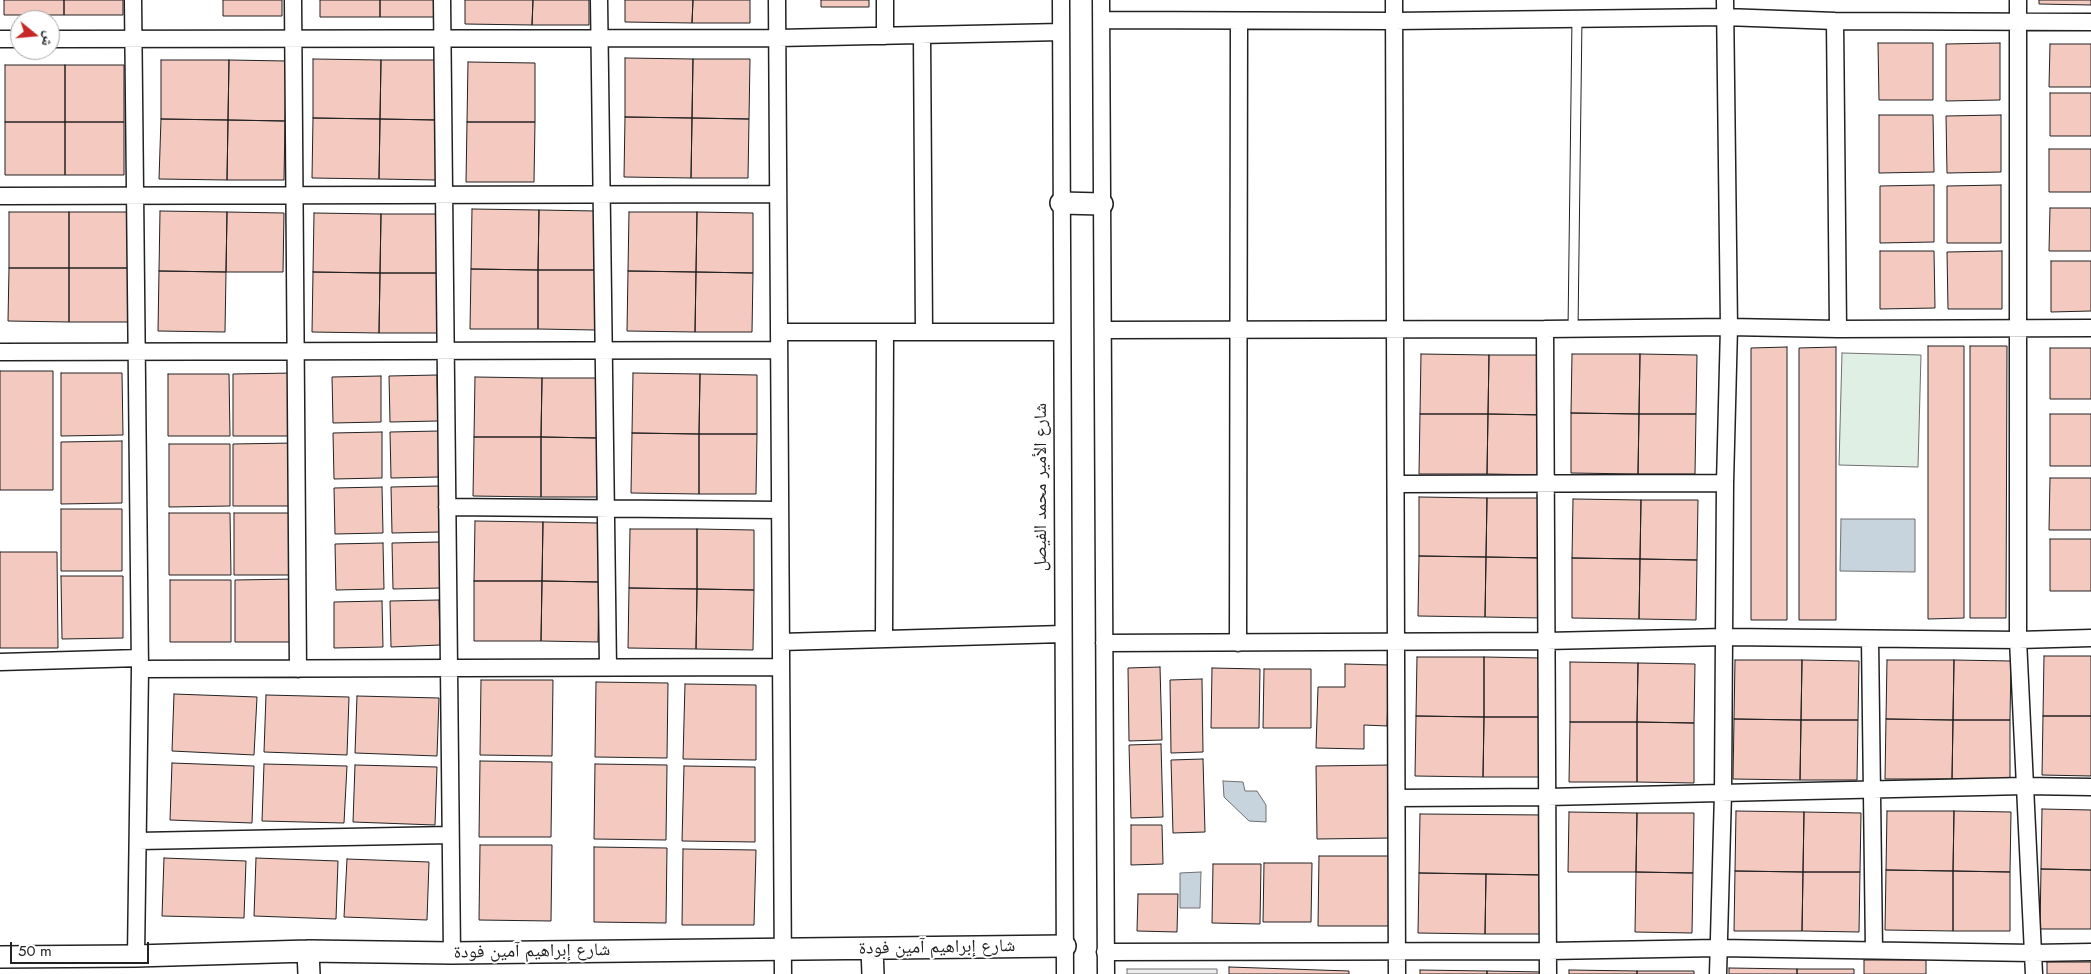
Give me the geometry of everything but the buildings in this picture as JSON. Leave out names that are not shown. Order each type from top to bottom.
[{"type":"street","points":[[133,0],[140,664],[136,956]]},
{"type":"street","points":[[293,0],[298,669]]},
{"type":"street","points":[[442,0],[452,953]]},
{"type":"street","points":[[599,0],[608,667]]},
{"type":"street","points":[[777,0],[783,974]]},
{"type":"street","points":[[885,0],[885,36]]},
{"type":"street","name":"شارع الأمير محمد الفيصل","points":[[1061,0],[1064,974]]},
{"type":"street","points":[[1102,0],[1106,974]]},
{"type":"street","points":[[1394,0],[1398,974]]},
{"type":"street","points":[[1718,974],[1723,793],[1725,483],[1729,327],[1725,0]]},
{"type":"street","points":[[2018,0],[2018,640],[2034,974]]},
{"type":"street","points":[[1102,20],[1394,21],[1725,16],[1835,21],[2091,22]]},
{"type":"street","points":[[1238,643],[1239,21]]},
{"type":"street","points":[[1835,21],[1838,328]]},
{"type":"street","points":[[60,39],[778,38],[1061,32]]},
{"type":"street","points":[[922,36],[924,332]]},
{"type":"street","points":[[0,196],[778,194]]},
{"type":"street","points":[[1061,203],[1102,204]]},
{"type":"street","points":[[1103,330],[1729,327],[2091,328]]},
{"type":"street","points":[[1545,329],[1548,974]]},
{"type":"street","points":[[779,332],[1062,332]]},
{"type":"street","points":[[884,639],[885,332]]},
{"type":"street","points":[[0,352],[780,350]]},
{"type":"street","points":[[1396,484],[1725,483]]},
{"type":"street","points":[[447,507],[780,510]]},
{"type":"street","points":[[781,642],[1063,634]]},
{"type":"street","points":[[1104,643],[1546,641],[1725,638],[2018,640],[2091,638]]},
{"type":"street","points":[[1870,638],[1874,950]]},
{"type":"street","points":[[0,662],[298,669],[781,667]]},
{"type":"street","points":[[1397,798],[1547,797],[2024,786],[2091,787]]},
{"type":"street","points":[[138,841],[450,835]]},
{"type":"street","name":"شارع إبراهيم آمين فودة","points":[[0,957],[136,956],[308,951],[452,953],[1064,946]]},
{"type":"street","points":[[872,948],[873,974]]},
{"type":"street","points":[[1105,952],[1397,952],[1718,948],[2033,953],[2091,952]]},
{"type":"street","points":[[308,951],[309,974]]},
{"type":"lane","points":[[1573,329],[1577,18]]},
{"type":"green space","points":[[1842,353],[1921,355],[1918,467],[1839,465]]},
{"type":"shaded area","points":[[1841,519],[1915,519],[1915,572],[1840,571]]},
{"type":"shaded area","points":[[1223,781],[1243,782],[1245,791],[1257,791],[1266,805],[1266,822],[1249,821],[1224,797]]},
{"type":"shaded area","points":[[1201,872],[1200,908],[1180,908],[1180,873]]},
{"type":"shaded area","points":[[1127,969],[1217,969],[1217,974],[1127,974]]}]
